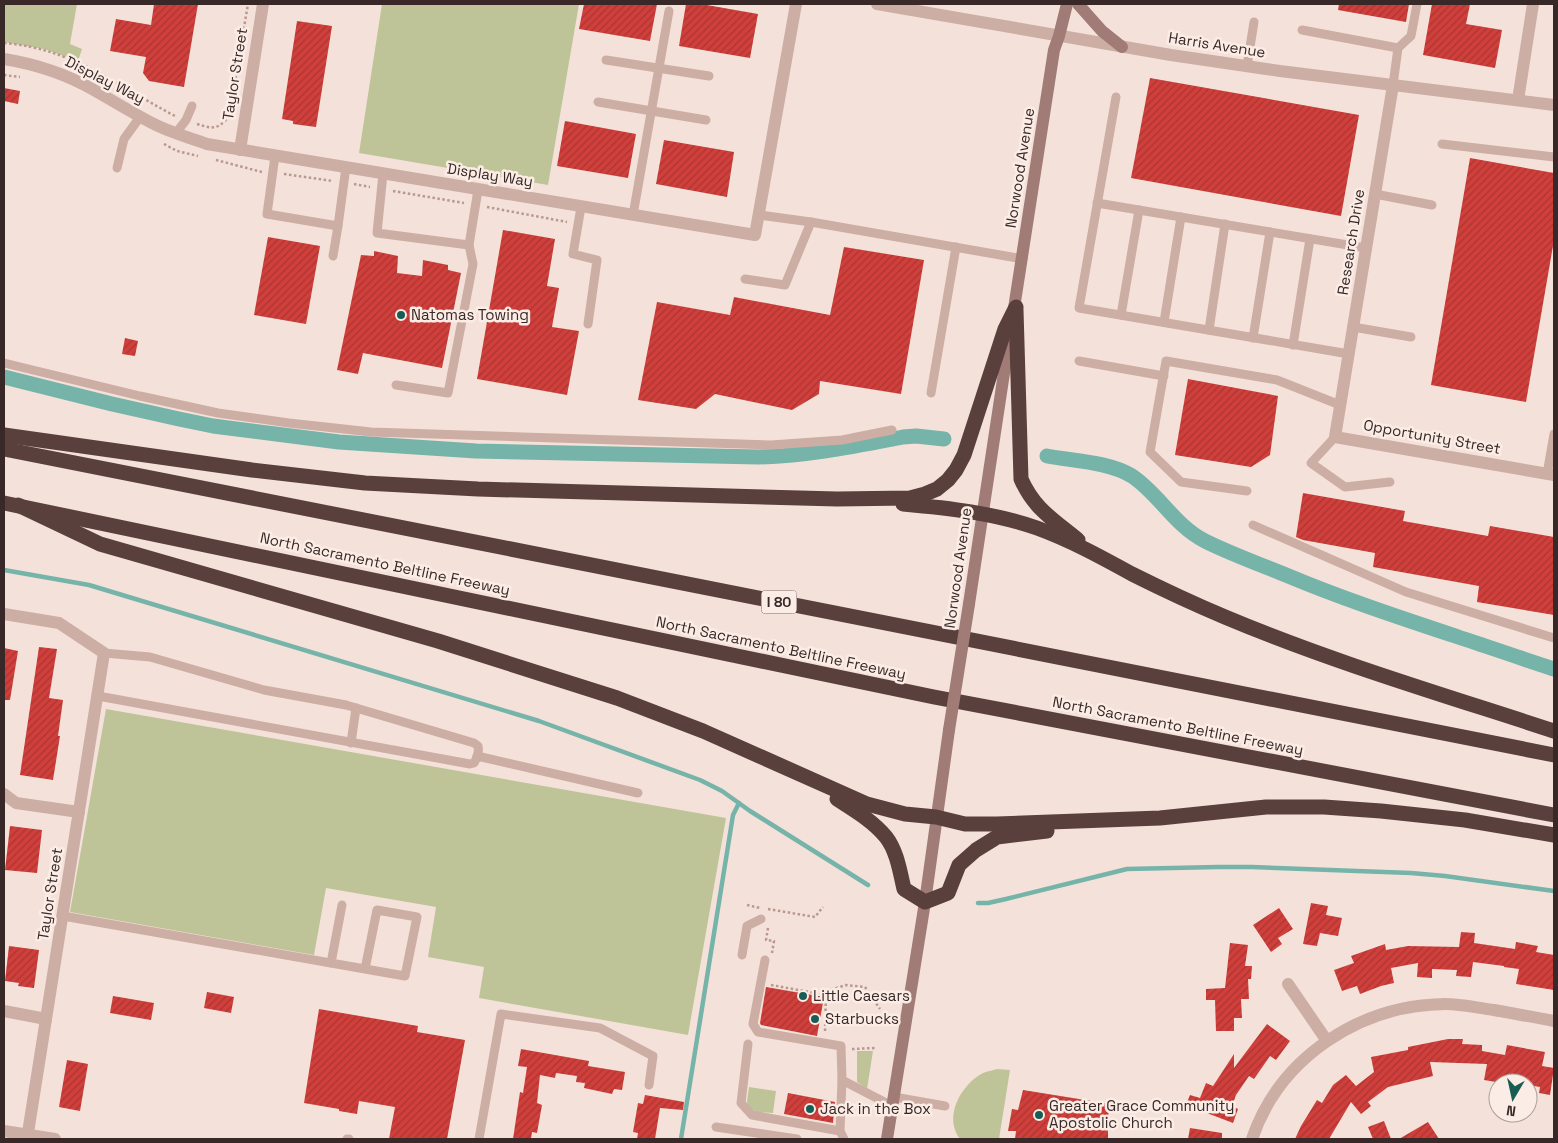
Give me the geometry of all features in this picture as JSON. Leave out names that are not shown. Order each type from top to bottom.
[{"type":"highway","points":[[4,435],[252,470],[365,483],[478,489],[837,499],[910,498],[937,489],[956,470],[964,455],[1005,329],[1016,307]]},
{"type":"highway","points":[[1016,307],[1021,479],[1026,491],[1046,515],[1088,550]]},
{"type":"highway","name":"I 80","points":[[4,449],[1554,755]]},
{"type":"highway","points":[[837,499],[927,506],[1014,521],[1088,550],[1224,617],[1318,654],[1554,731]]},
{"type":"highway","points":[[11,504],[100,544],[418,636],[617,698],[703,731],[867,804],[905,814],[936,817],[965,824],[1160,818]]},
{"type":"highway","name":"North Sacramento Beltline Freeway","points":[[11,504],[934,698],[1554,815]]},
{"type":"highway","points":[[787,768],[870,821],[887,838],[897,860],[904,889],[924,902],[948,893],[959,865],[976,850],[997,837],[1160,818],[1266,807],[1324,807],[1465,820],[1554,835]]},
{"type":"main road","name":"Norwood Avenue","points":[[887,1139],[1054,50],[1067,4]]},
{"type":"main road","points":[[1078,4],[1102,31],[1122,47]]},
{"type":"street","name":"Taylor Street","points":[[240,150],[263,4]]},
{"type":"street","name":"Display Way","points":[[4,59],[41,67],[68,77],[152,123],[207,144],[755,236],[796,4]]},
{"type":"street","name":"Harris Avenue","points":[[877,4],[896,5],[1122,47],[1247,66],[1554,105]]},
{"type":"street","points":[[1518,100],[1533,4]]},
{"type":"street","name":"Research Drive","points":[[1340,406],[1393,85]]},
{"type":"street","points":[[1335,437],[1340,406]]},
{"type":"street","name":"Opportunity Street","points":[[1335,437],[1551,474]]},
{"type":"street","points":[[4,614],[59,623],[104,653]]},
{"type":"street","name":"Taylor Street","points":[[27,1137],[104,653]]},
{"type":"street","points":[[4,794],[16,803],[79,812]]},
{"type":"street","points":[[1288,984],[1327,1041]]},
{"type":"street","points":[[1252,1139],[1264,1112],[1280,1085],[1302,1061],[1327,1041],[1363,1021],[1393,1010],[1414,1006],[1446,1004],[1554,1021]]},
{"type":"street","points":[[4,1011],[46,1018]]},
{"type":"street","points":[[4,1131],[27,1137],[55,1139]]},
{"type":"lane","points":[[1393,85],[1398,48],[1411,36],[1417,4]]},
{"type":"lane","points":[[633,215],[669,11]]},
{"type":"lane","points":[[1247,66],[1254,22]]},
{"type":"lane","points":[[1302,30],[1398,48]]},
{"type":"lane","points":[[606,60],[708,76]]},
{"type":"lane","points":[[1116,97],[1079,308],[1349,354]]},
{"type":"lane","points":[[598,102],[706,120]]},
{"type":"lane","points":[[176,133],[186,120],[192,106]]},
{"type":"lane","points":[[117,168],[124,139],[140,117]]},
{"type":"lane","points":[[1442,144],[1554,157]]},
{"type":"lane","points":[[275,156],[267,214],[338,226]]},
{"type":"lane","points":[[333,256],[346,167]]},
{"type":"lane","points":[[383,174],[377,233],[469,245]]},
{"type":"lane","points":[[396,385],[448,393],[472,264],[469,245],[478,190]]},
{"type":"lane","points":[[1375,194],[1432,205]]},
{"type":"lane","points":[[1097,203],[1366,248]]},
{"type":"lane","points":[[581,207],[572,254],[597,260],[588,324]]},
{"type":"lane","points":[[1121,315],[1139,210]]},
{"type":"lane","points":[[759,215],[1023,258]]},
{"type":"lane","points":[[1164,322],[1181,217]]},
{"type":"lane","points":[[745,278],[785,285],[811,222]]},
{"type":"lane","points":[[1208,330],[1225,224]]},
{"type":"lane","points":[[1253,338],[1270,232]]},
{"type":"lane","points":[[1294,345],[1310,239]]},
{"type":"lane","points":[[931,393],[956,247]]},
{"type":"lane","points":[[1353,327],[1411,337]]},
{"type":"lane","points":[[1247,491],[1181,482],[1150,452],[1166,361],[1277,380],[1340,406]]},
{"type":"lane","points":[[1079,362],[1164,376]]},
{"type":"lane","points":[[4,363],[218,413],[370,432],[771,445],[842,440],[892,430]]},
{"type":"lane","points":[[1551,474],[1554,434]]},
{"type":"lane","points":[[1335,437],[1311,463],[1345,487],[1390,482]]},
{"type":"lane","points":[[1252,525],[1406,592],[1554,638]]},
{"type":"lane","points":[[98,696],[470,764],[474,763],[477,756],[478,746],[474,743],[346,704],[264,690],[150,657],[104,653]]},
{"type":"lane","points":[[351,742],[356,708]]},
{"type":"lane","points":[[477,756],[638,793]]},
{"type":"lane","points":[[331,963],[342,905]]},
{"type":"lane","points":[[63,916],[331,963],[365,969],[405,976],[417,917],[377,910],[365,969]]},
{"type":"lane","points":[[742,955],[747,926],[765,920]]},
{"type":"lane","points":[[748,1044],[741,1103],[752,1115],[842,1135],[841,1046],[758,1032],[753,1024],[768,960]]},
{"type":"lane","points":[[479,1139],[501,1014],[600,1028],[653,1056],[649,1085]]},
{"type":"lane","points":[[842,1080],[893,1102],[945,1106]]},
{"type":"lane","points":[[716,1127],[797,1139]]},
{"type":"path","points":[[4,43],[38,48],[78,61],[161,109],[186,120],[212,128],[221,126],[229,116],[248,4]]},
{"type":"path","points":[[747,905],[816,917],[823,907]]},
{"type":"path","points":[[770,915],[771,910]]},
{"type":"path","points":[[765,920],[766,940],[774,941],[768,960]]},
{"type":"path","points":[[767,984],[826,996]]},
{"type":"path","points":[[825,1032],[826,990],[846,985],[865,987],[880,1009]]},
{"type":"path","points":[[841,1049],[875,1048]]},
{"type":"green space","points":[[4,4],[77,4],[70,44],[82,49],[78,61],[44,49],[4,42]]},
{"type":"green space","points":[[382,4],[579,4],[548,185],[359,153]]},
{"type":"green space","points":[[106,709],[726,818],[688,1035],[479,998],[484,967],[428,957],[436,907],[326,888],[314,955],[70,912]]},
{"type":"green space","points":[[857,1051],[873,1051],[867,1089],[857,1082]]},
{"type":"green space","points":[[997,1069],[1010,1070],[999,1139],[960,1139],[955,1131],[953,1122],[956,1104],[960,1096],[965,1088],[978,1076]]},
{"type":"green space","points":[[749,1087],[776,1091],[773,1113],[757,1112],[748,1107]]},
{"type":"building","points":[[154,4],[198,4],[184,87],[149,81],[143,73],[146,57],[110,51],[116,19],[151,25]]},
{"type":"building","points":[[584,4],[657,4],[650,41],[579,29]]},
{"type":"building","points":[[686,4],[701,4],[758,14],[750,58],[679,46]]},
{"type":"building","points":[[1339,4],[1409,4],[1406,22],[1338,10]]},
{"type":"building","points":[[1432,4],[1470,4],[1466,24],[1502,30],[1495,68],[1423,55]]},
{"type":"building","points":[[297,21],[332,26],[316,127],[293,124],[293,121],[282,119]]},
{"type":"building","points":[[1150,78],[1359,115],[1341,216],[1131,178]]},
{"type":"building","points":[[4,88],[20,91],[18,104],[4,101]]},
{"type":"building","points":[[565,121],[636,134],[628,178],[557,166]]},
{"type":"building","points":[[664,140],[734,152],[727,197],[656,184]]},
{"type":"building","points":[[1470,158],[1554,173],[1554,240],[1526,402],[1431,385]]},
{"type":"building","points":[[503,230],[555,239],[547,286],[559,288],[552,327],[579,331],[567,395],[477,379]]},
{"type":"building","points":[[268,237],[320,246],[306,324],[254,315]]},
{"type":"building","points":[[844,247],[924,260],[901,394],[820,381],[819,394],[792,410],[715,394],[696,409],[638,400],[657,302],[730,315],[734,297],[830,315]]},
{"type":"building","name":"Natomas Towing","points":[[374,251],[398,256],[397,273],[422,276],[423,260],[448,265],[448,270],[461,273],[442,368],[363,353],[358,374],[337,370],[361,255],[374,256]]},
{"type":"building","points":[[125,338],[138,341],[135,356],[122,354]]},
{"type":"building","points":[[1188,379],[1278,396],[1270,455],[1251,467],[1175,455]]},
{"type":"building","points":[[1303,493],[1405,511],[1403,521],[1488,536],[1490,526],[1554,537],[1554,615],[1477,602],[1479,586],[1373,567],[1375,553],[1303,540],[1296,537]]},
{"type":"building","points":[[39,647],[57,649],[49,698],[63,700],[53,780],[20,775]]},
{"type":"building","points":[[4,648],[18,651],[10,700],[4,700]]},
{"type":"building","points":[[10,826],[42,830],[37,873],[5,870]]},
{"type":"building","points":[[1311,903],[1328,906],[1326,915],[1342,918],[1338,936],[1320,933],[1317,946],[1303,944]]},
{"type":"building","points":[[1279,908],[1293,929],[1278,938],[1282,944],[1271,952],[1253,925]]},
{"type":"building","points":[[1461,932],[1475,933],[1474,943],[1515,949],[1516,942],[1538,946],[1536,952],[1554,955],[1554,990],[1516,984],[1519,969],[1473,962],[1471,977],[1456,976],[1457,970],[1432,969],[1432,978],[1417,977],[1418,963],[1391,968],[1394,983],[1360,994],[1357,986],[1342,991],[1334,970],[1354,963],[1351,956],[1385,944],[1386,950],[1408,946],[1459,947]]},
{"type":"building","points":[[1230,943],[1248,945],[1245,966],[1252,966],[1251,979],[1248,979],[1249,999],[1241,999],[1242,1018],[1234,1018],[1234,1031],[1216,1031],[1215,1000],[1206,1000],[1206,989],[1225,988]]},
{"type":"building","points":[[9,946],[39,950],[34,988],[18,986],[19,983],[5,981]]},
{"type":"building","points":[[766,987],[824,997],[817,1036],[761,1025]]},
{"type":"building","points":[[207,992],[234,997],[231,1013],[204,1008]]},
{"type":"building","points":[[113,996],[154,1003],[151,1020],[110,1013]]},
{"type":"building","points":[[319,1009],[418,1026],[417,1032],[465,1040],[447,1139],[389,1139],[395,1107],[359,1101],[357,1114],[304,1103]]},
{"type":"building","points":[[1267,1024],[1290,1041],[1276,1060],[1270,1056],[1254,1079],[1249,1076],[1236,1095],[1232,1106],[1238,1109],[1233,1123],[1186,1105],[1190,1095],[1200,1098],[1206,1083],[1213,1086],[1234,1054],[1234,1068]]},
{"type":"building","points":[[1448,1039],[1463,1039],[1462,1044],[1482,1045],[1482,1051],[1505,1055],[1507,1045],[1545,1052],[1542,1066],[1554,1068],[1550,1095],[1539,1093],[1538,1073],[1488,1073],[1488,1081],[1484,1080],[1487,1064],[1430,1062],[1433,1076],[1388,1087],[1368,1102],[1371,1106],[1361,1114],[1351,1102],[1329,1139],[1295,1139],[1317,1100],[1322,1103],[1333,1085],[1346,1075],[1356,1086],[1374,1072],[1371,1057],[1408,1050],[1408,1047]]},
{"type":"building","points":[[521,1049],[589,1061],[588,1066],[625,1072],[622,1090],[614,1089],[612,1094],[584,1088],[585,1083],[576,1082],[577,1076],[556,1073],[555,1078],[540,1075],[537,1103],[542,1105],[537,1133],[532,1132],[531,1139],[513,1139],[520,1092],[523,1093],[527,1067],[518,1066]]},
{"type":"building","points":[[67,1060],[88,1064],[80,1111],[59,1107]]},
{"type":"building","points":[[1023,1090],[1110,1104],[1108,1139],[1015,1139],[1016,1131],[1008,1131],[1012,1109],[1018,1110]]},
{"type":"building","name":"Jack in the Box","points":[[788,1093],[835,1102],[833,1123],[784,1114]]},
{"type":"building","points":[[645,1095],[684,1102],[683,1110],[660,1108],[655,1139],[637,1139],[638,1133],[633,1132],[638,1103],[643,1104]]},
{"type":"building","points":[[1384,1121],[1391,1139],[1373,1139],[1368,1127]]},
{"type":"building","points":[[1428,1122],[1439,1139],[1399,1139]]},
{"type":"building","points":[[1190,1128],[1222,1133],[1222,1139],[1188,1139]]},
{"type":"waterway","points":[[4,377],[112,404],[213,426],[339,442],[476,451],[759,457],[814,453],[903,437],[916,436],[944,439]]},
{"type":"waterway","points":[[1047,456],[1102,465],[1123,471],[1142,483],[1194,535],[1235,555],[1351,600],[1554,669]]},
{"type":"waterway","points":[[4,570],[89,585],[539,721],[700,780],[722,791],[750,811],[868,885]]},
{"type":"waterway","points":[[681,1139],[733,815],[739,803]]},
{"type":"waterway","points":[[978,903],[1006,899],[1127,869],[1217,867],[1411,873],[1554,891]]},
{"type":"place","name":"Natomas Towing","points":[[401,315]]},
{"type":"place","name":"Little Caesars","points":[[803,996]]},
{"type":"place","name":"Starbucks","points":[[815,1019]]},
{"type":"place","name":"Jack in the Box","points":[[810,1109]]},
{"type":"place","name":"Greater Grace Community Apostolic Church","points":[[1039,1115]]}]
